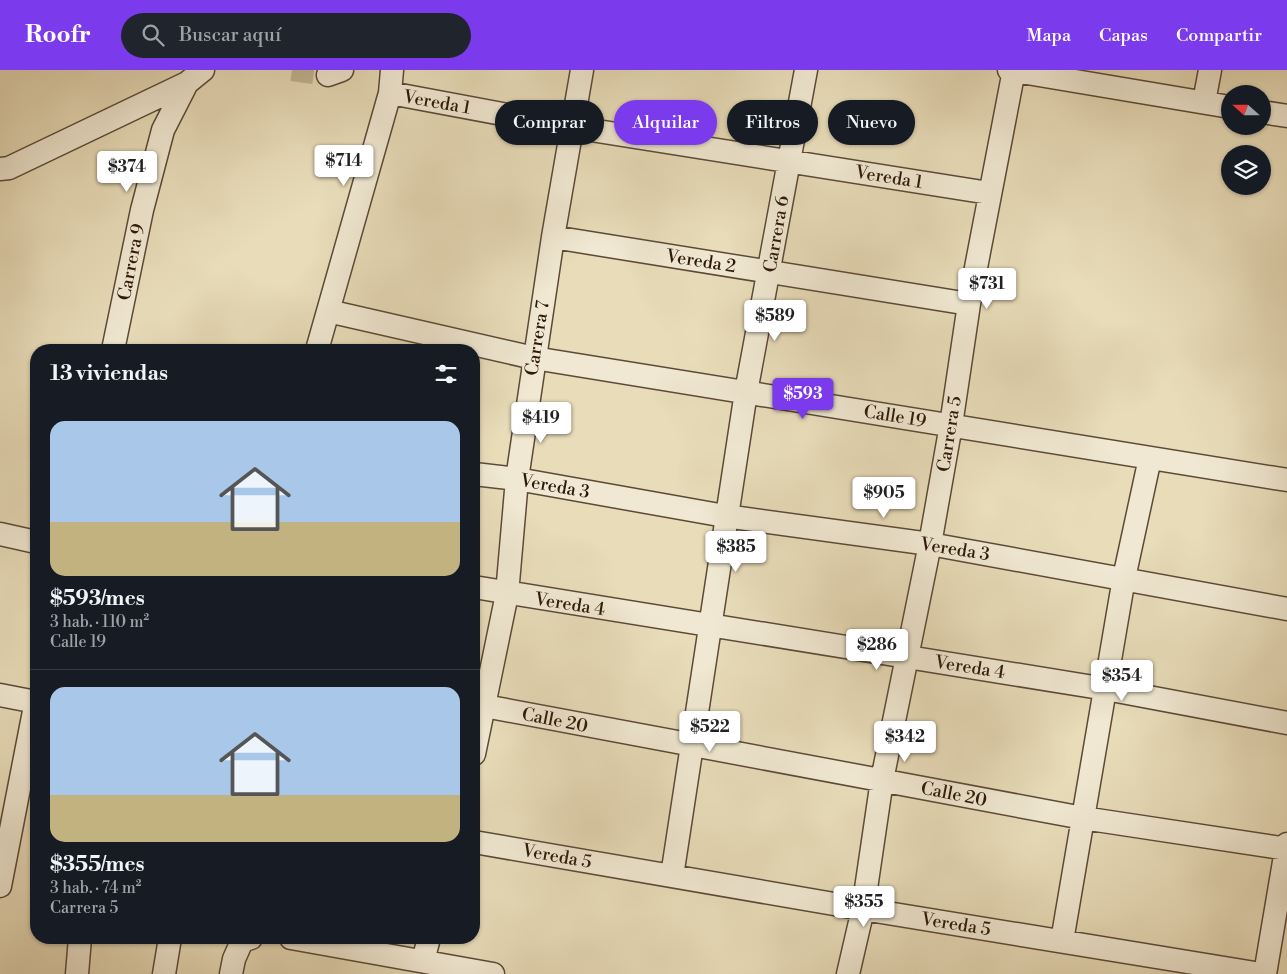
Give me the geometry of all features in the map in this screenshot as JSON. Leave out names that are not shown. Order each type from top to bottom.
[{"type":"street","points":[[319,344],[390,93],[392,70]]},
{"type":"street","name":"Carrera 7","points":[[577,100],[582,70]]},
{"type":"street","name":"Carrera 6","points":[[672,876],[725,516],[806,70]]},
{"type":"street","points":[[1012,70],[1221,105]]},
{"type":"street","name":"Carrera 5","points":[[848,974],[863,909],[882,780],[930,544],[951,425],[969,304],[1012,70]]},
{"type":"street","points":[[1204,102],[1210,70]]},
{"type":"street","points":[[0,169],[9,168],[195,76]]},
{"type":"street","name":"Carrera 9","points":[[114,344],[142,210],[163,130],[195,76]]},
{"type":"street","name":"Vereda 1","points":[[390,93],[495,113]]},
{"type":"street","points":[[1271,113],[1287,116]]},
{"type":"street","name":"Vereda 1","points":[[604,132],[990,193]]},
{"type":"street","name":"Carrera 7","points":[[480,702],[507,594],[517,479],[534,358],[569,145]]},
{"type":"street","name":"Vereda 2","points":[[553,238],[969,304]]},
{"type":"street","name":"Calle 19","points":[[328,311],[473,344]]},
{"type":"street","name":"Calle 19","points":[[480,346],[534,358],[1287,480]]},
{"type":"street","points":[[1062,941],[1124,578],[1150,458]]},
{"type":"street","name":"Vereda 3","points":[[480,475],[517,479],[725,516],[930,544],[1287,609]]},
{"type":"street","points":[[0,534],[30,541]]},
{"type":"street","name":"Vereda 4","points":[[480,589],[1106,689],[1287,723]]},
{"type":"street","points":[[0,695],[30,701]]},
{"type":"street","name":"Calle 20","points":[[480,706],[1083,818],[1287,847]]},
{"type":"street","points":[[0,886],[3,858],[30,730]]},
{"type":"street","name":"Vereda 5","points":[[480,843],[863,909],[1261,974]]},
{"type":"street","points":[[1264,974],[1287,847]]},
{"type":"street","points":[[78,974],[80,944]]},
{"type":"street","points":[[164,974],[169,944]]},
{"type":"street","points":[[231,974],[234,959],[243,944]]},
{"type":"street","points":[[325,944],[493,974]]},
{"type":"street","points":[[423,961],[427,944]]},
{"type":"tunnel","points":[[292,70],[328,75]]}]
